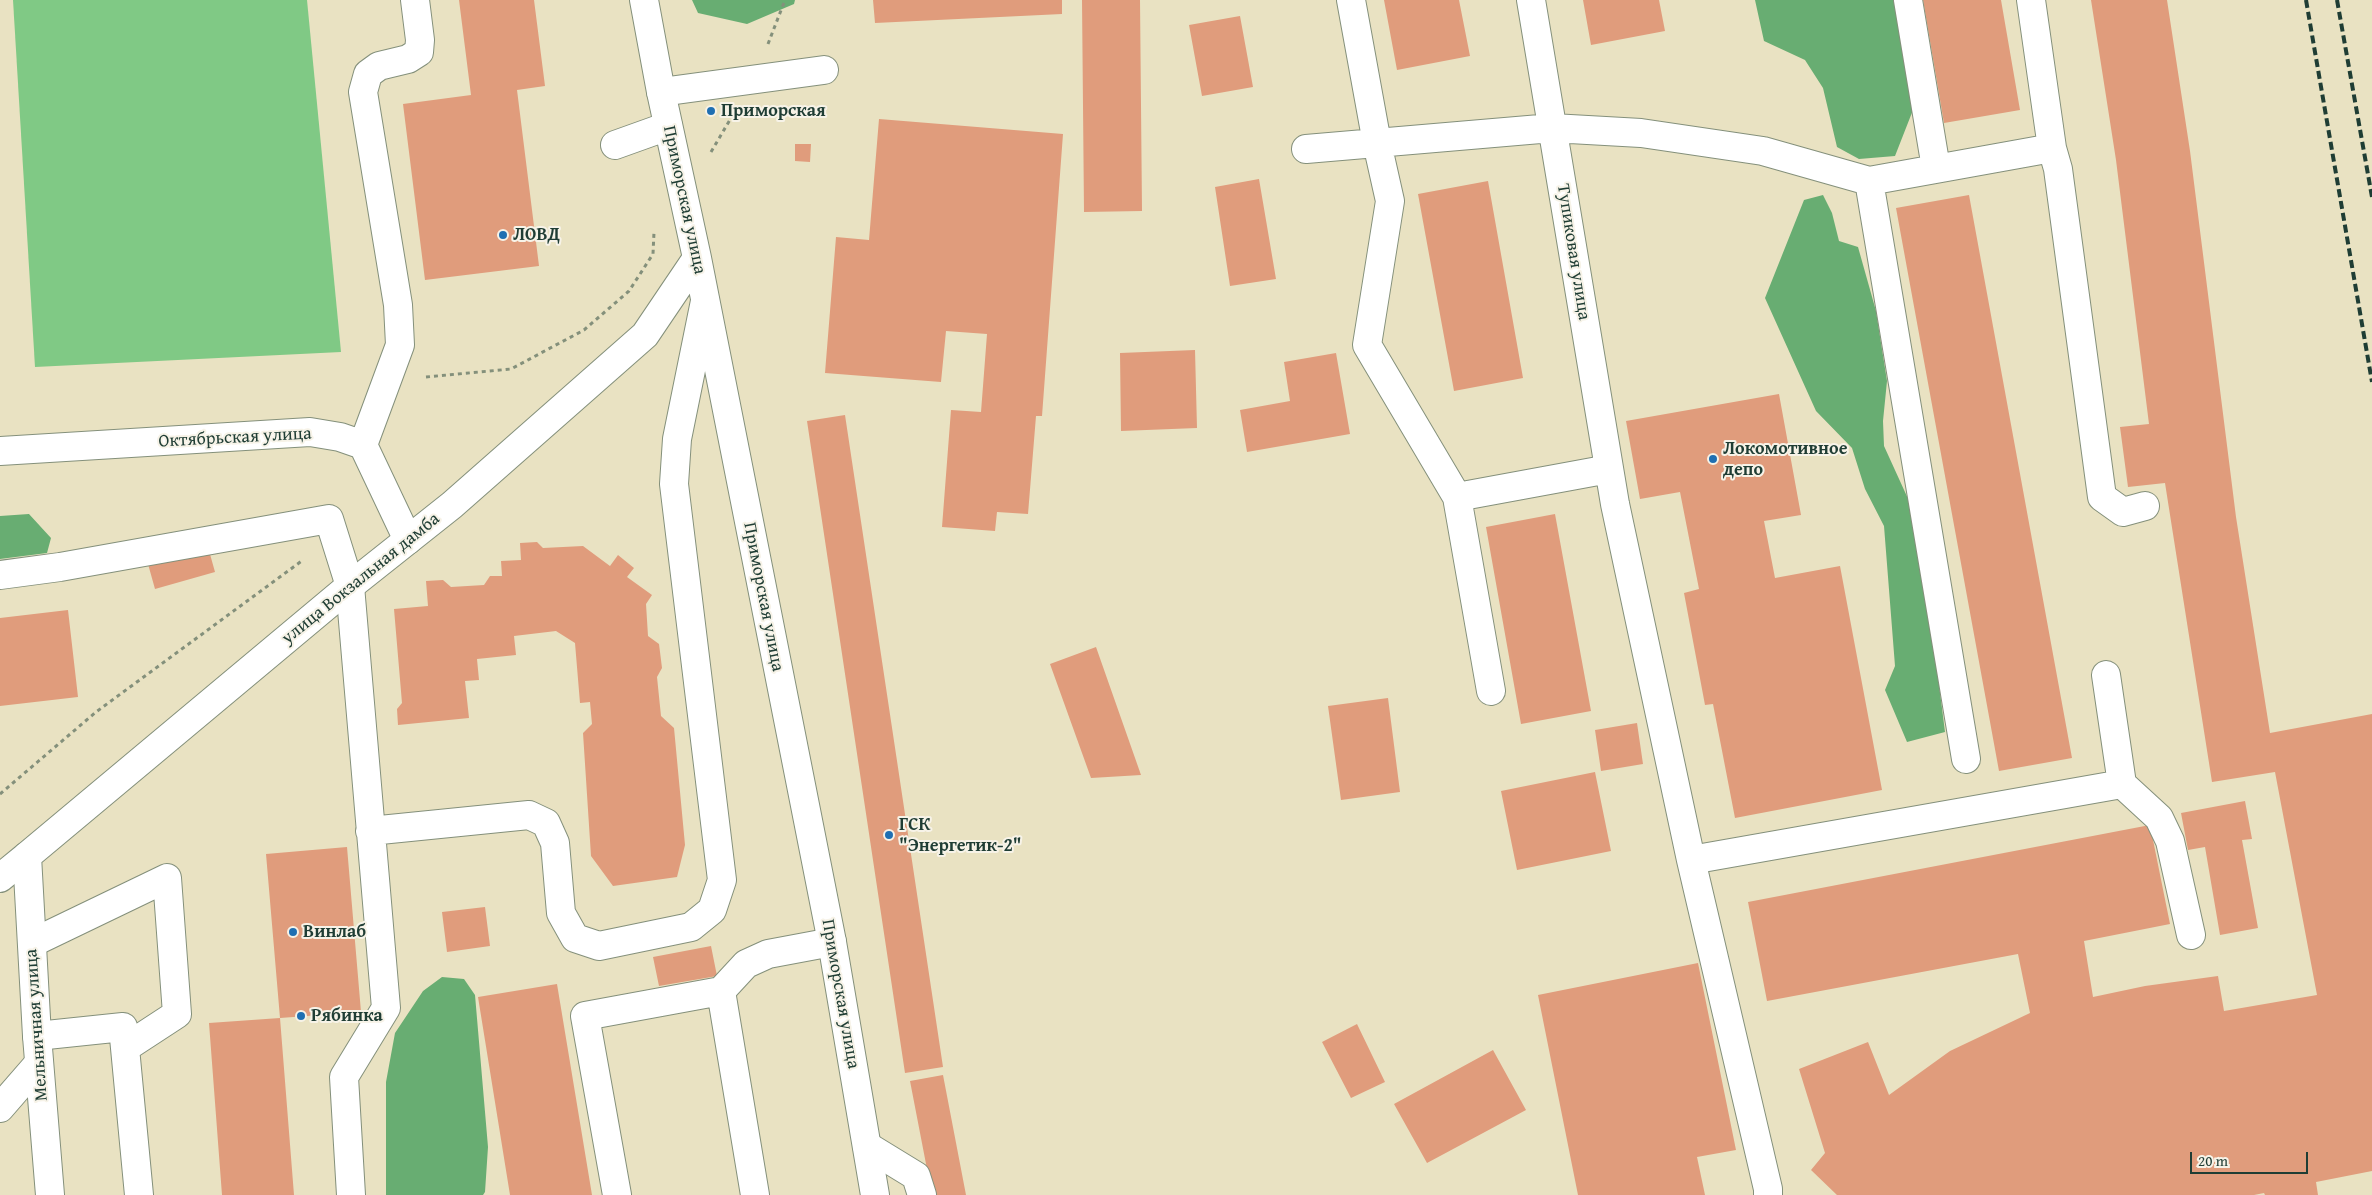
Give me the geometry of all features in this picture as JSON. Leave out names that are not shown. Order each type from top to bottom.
[{"type":"main road","points":[[408,540],[363,445],[400,345],[398,305],[363,92],[368,74],[379,66],[408,59],[419,52],[420,40],[415,0]]},
{"type":"main road","name":"Приморская улица","points":[[644,0],[832,942],[875,1195]]},
{"type":"main road","points":[[1351,0],[1377,143],[1390,201],[1367,344],[1457,497],[1491,691]]},
{"type":"main road","name":"Тупиковая улица","points":[[1531,0],[1614,504],[1691,860],[1768,1188],[1768,1195]]},
{"type":"main road","points":[[1908,0],[1936,168]]},
{"type":"main road","points":[[2031,0],[2102,497],[2123,512],[2145,506]]},
{"type":"main road","points":[[661,92],[824,70]]},
{"type":"main road","points":[[615,146],[668,126]]},
{"type":"main road","points":[[1306,149],[1552,128],[1642,133],[1763,151],[1869,181],[1936,168],[2055,159]]},
{"type":"main road","points":[[1869,181],[1966,759]]},
{"type":"main road","name":"улица Вокзальная дамба","points":[[0,878],[350,586],[459,499],[645,335],[697,258]]},
{"type":"main road","points":[[370,831],[529,815],[546,823],[555,843],[561,913],[575,938],[599,946],[691,927],[712,910],[722,880],[674,484],[677,438],[705,302]]},
{"type":"main road","name":"Октябрьская улица","points":[[0,451],[310,432],[340,437],[363,445]]},
{"type":"main road","points":[[1457,497],[1609,469]]},
{"type":"main road","points":[[0,575],[60,567],[330,519],[334,538],[350,586],[386,1008],[344,1077],[352,1195]]},
{"type":"main road","points":[[2106,675],[2122,784],[2159,818],[2170,841],[2191,935]]},
{"type":"main road","points":[[1691,860],[2122,784]]},
{"type":"main road","name":"Мельничная улица","points":[[27,856],[38,1050],[50,1195]]},
{"type":"main road","points":[[32,943],[167,878],[177,1014],[125,1048]]},
{"type":"main road","points":[[617,1195],[585,1016],[721,991],[746,964],[768,954],[832,942]]},
{"type":"main road","points":[[721,991],[755,1195]]},
{"type":"main road","points":[[0,1108],[38,1050],[123,1027],[140,1195]]},
{"type":"main road","points":[[866,1146],[916,1176],[922,1195]]},
{"type":"path","points":[[0,794],[96,712],[334,538]]},
{"type":"green space","points":[[13,0],[307,0],[341,352],[35,367]]},
{"type":"green space","points":[[692,0],[795,0],[794,4],[747,24],[698,13]]},
{"type":"green space","points":[[1755,0],[1895,0],[1913,110],[1895,156],[1859,159],[1837,147],[1823,88],[1805,60],[1764,41]]},
{"type":"green space","points":[[1823,195],[1832,213],[1839,241],[1858,247],[1876,311],[1887,381],[1883,421],[1884,446],[1915,514],[1915,542],[1926,582],[1945,732],[1907,742],[1885,690],[1895,666],[1884,526],[1865,489],[1852,448],[1816,411],[1765,298],[1804,200]]},
{"type":"green space","points":[[29,514],[51,538],[47,553],[0,559],[0,516]]},
{"type":"green space","points":[[442,977],[464,979],[475,995],[488,1147],[485,1192],[483,1195],[386,1195],[386,1082],[395,1033],[423,991]]},
{"type":"building","points":[[459,0],[534,0],[545,86],[517,90],[539,266],[425,280],[403,104],[471,95]]},
{"type":"building","points":[[873,0],[1062,0],[1062,14],[875,23]]},
{"type":"building","points":[[1082,0],[1140,0],[1142,211],[1084,212]]},
{"type":"building","points":[[1384,0],[1459,0],[1470,56],[1397,70]]},
{"type":"building","points":[[1583,0],[1659,0],[1665,31],[1591,45]]},
{"type":"building","points":[[1923,0],[2001,0],[2020,110],[1944,123]]},
{"type":"building","points":[[2091,0],[2167,0],[2190,151],[2236,517],[2270,733],[2372,714],[2372,1171],[2316,1182],[2318,1195],[2265,1195],[2264,1193],[2254,1195],[1837,1195],[1811,1170],[1825,1153],[1799,1069],[1868,1042],[1889,1095],[1950,1051],[2030,1013],[2018,954],[1767,1001],[1748,902],[2150,825],[2170,924],[2084,941],[2093,997],[2145,986],[2218,976],[2224,1011],[2317,995],[2275,772],[2212,782],[2165,483],[2128,487],[2120,427],[2149,424],[2116,160]]},
{"type":"building","points":[[1240,16],[1253,87],[1202,96],[1189,25]]},
{"type":"building","points":[[879,119],[1063,134],[1042,416],[1036,416],[1028,514],[997,512],[995,531],[942,527],[951,410],[981,412],[987,334],[946,331],[941,382],[825,373],[836,237],[869,240]]},
{"type":"building","points":[[795,144],[811,144],[810,162],[795,161]]},
{"type":"building","points":[[1259,179],[1276,279],[1230,286],[1215,187]]},
{"type":"building","points":[[1488,181],[1523,378],[1454,391],[1418,194]]},
{"type":"building","points":[[1969,195],[2072,758],[1999,771],[1896,208]]},
{"type":"building","points":[[1195,350],[1197,428],[1121,431],[1120,353]]},
{"type":"building","points":[[1336,353],[1350,434],[1247,452],[1240,410],[1290,401],[1284,362]]},
{"type":"building","points":[[1779,394],[1801,515],[1764,521],[1775,578],[1840,566],[1882,790],[1735,818],[1713,704],[1705,705],[1684,593],[1699,589],[1680,492],[1640,499],[1626,421]]},
{"type":"building","name":"ГСК \"Энергетик-2\"","points":[[845,415],[943,1067],[905,1073],[807,421]]},
{"type":"building","points":[[1555,514],[1591,711],[1521,724],[1486,527]]},
{"type":"building","points":[[537,542],[543,548],[583,546],[610,566],[618,555],[634,568],[627,577],[652,595],[646,604],[648,636],[659,644],[662,668],[657,677],[661,716],[674,728],[685,845],[677,877],[613,886],[591,856],[583,733],[592,724],[590,702],[580,703],[575,643],[556,631],[514,636],[516,655],[477,659],[479,680],[465,681],[469,718],[398,725],[397,709],[402,703],[394,609],[428,606],[426,581],[443,580],[451,587],[484,585],[490,576],[502,576],[501,561],[521,560],[520,543]]},
{"type":"building","points":[[208,547],[215,572],[155,589],[148,564]]},
{"type":"building","points":[[68,610],[78,697],[0,706],[0,618]]},
{"type":"building","points":[[1096,647],[1141,775],[1091,778],[1050,664]]},
{"type":"building","points":[[1388,698],[1400,792],[1341,800],[1328,706]]},
{"type":"building","points":[[1637,723],[1643,764],[1601,771],[1595,730]]},
{"type":"building","points":[[1595,772],[1611,851],[1517,870],[1501,791]]},
{"type":"building","points":[[2245,801],[2252,839],[2242,840],[2258,928],[2220,935],[2205,847],[2188,850],[2181,813]]},
{"type":"building","points":[[347,847],[361,1012],[280,1018],[266,854]]},
{"type":"building","points":[[485,907],[490,946],[447,952],[442,912]]},
{"type":"building","points":[[711,946],[717,976],[659,986],[653,957]]},
{"type":"building","points":[[1698,963],[1736,1150],[1697,1157],[1705,1195],[1578,1195],[1538,995]]},
{"type":"building","points":[[557,984],[592,1195],[510,1195],[478,997]]},
{"type":"building","points":[[280,1018],[294,1195],[222,1195],[209,1023]]},
{"type":"building","points":[[1357,1024],[1385,1082],[1351,1098],[1322,1042]]},
{"type":"building","points":[[1493,1050],[1526,1110],[1427,1163],[1394,1104]]},
{"type":"building","points":[[943,1075],[966,1195],[932,1195],[910,1081]]},
{"type":"railway","points":[[2306,0],[2372,382]]},
{"type":"railway","points":[[2337,0],[2372,197]]},
{"type":"place","name":"Приморская","points":[[711,111]]},
{"type":"place","name":"ЛОВД","points":[[503,235]]},
{"type":"place","name":"Локомотивное депо","points":[[1713,459]]},
{"type":"place","name":"ГСК \"Энергетик-2\"","points":[[889,835]]},
{"type":"place","name":"Винлаб","points":[[293,932]]},
{"type":"place","name":"Рябинка","points":[[301,1016]]}]
